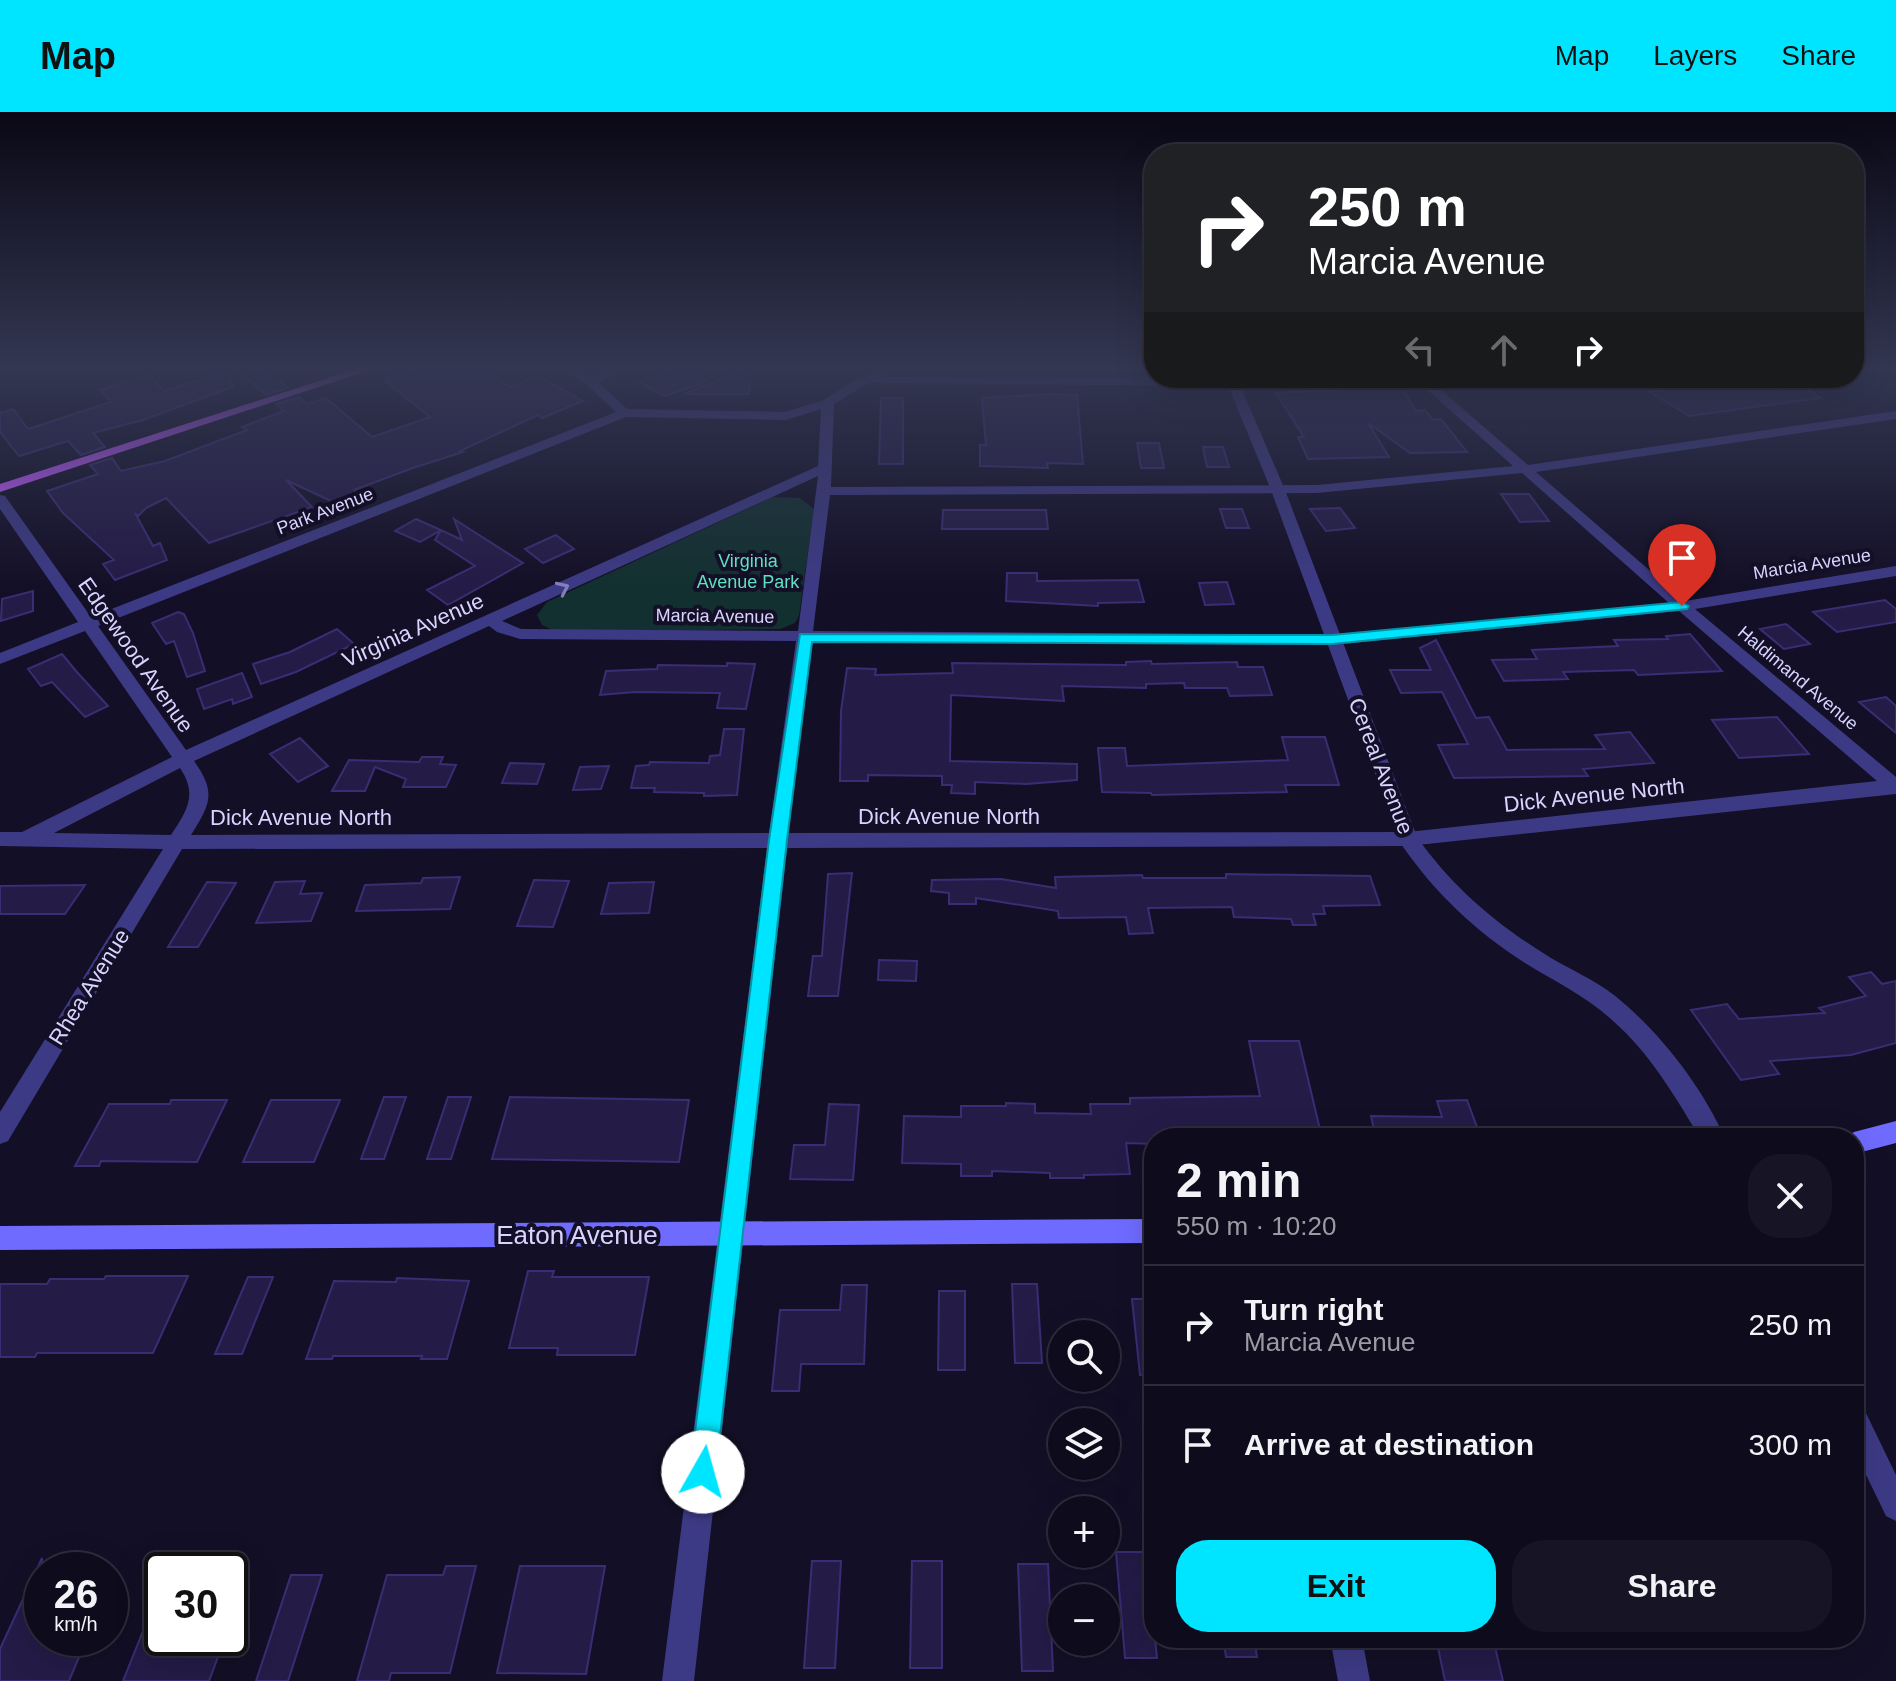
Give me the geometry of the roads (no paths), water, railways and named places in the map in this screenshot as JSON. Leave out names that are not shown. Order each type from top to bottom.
[{"type":"main road","points":[[0,488],[144,441]]},
{"type":"main road","points":[[1864,1140],[1896,1132]]},
{"type":"main road","name":"Eaton Avenue","points":[[0,1238],[1144,1231]]},
{"type":"street","name":"Park Avenue","points":[[0,659],[552,441]]},
{"type":"street","points":[[678,1681],[778,840],[824,491],[826,441]]},
{"type":"street","name":"Cereal Avenue","points":[[1258,441],[1408,839],[1434,877],[1469,914],[1603,999],[1641,1032],[1670,1066],[1707,1128]]},
{"type":"street","name":"Haldimand Avenue","points":[[1494,441],[1895,786]]},
{"type":"street","points":[[824,491],[1317,489],[1526,469],[1716,441]]},
{"type":"street","name":"Virginia Avenue","points":[[23,839],[181,760],[825,468]]},
{"type":"street","name":"Edgewood Avenue","points":[[0,499],[198,781],[200,804],[179,842]]},
{"type":"street","name":"Marcia Avenue","points":[[492,621],[503,629],[520,634],[1332,640],[1682,606],[1896,571]]},
{"type":"street","name":"Dick Avenue North","points":[[0,839],[179,842],[1408,839],[1895,786]]},
{"type":"street","name":"Rhea Avenue","points":[[0,1133],[179,842]]},
{"type":"street","points":[[1864,1440],[1896,1506]]},
{"type":"street","points":[[1348,1648],[1354,1681]]},
{"type":"park label","name":"Virginia Avenue Park","points":[[748,571]]}]
